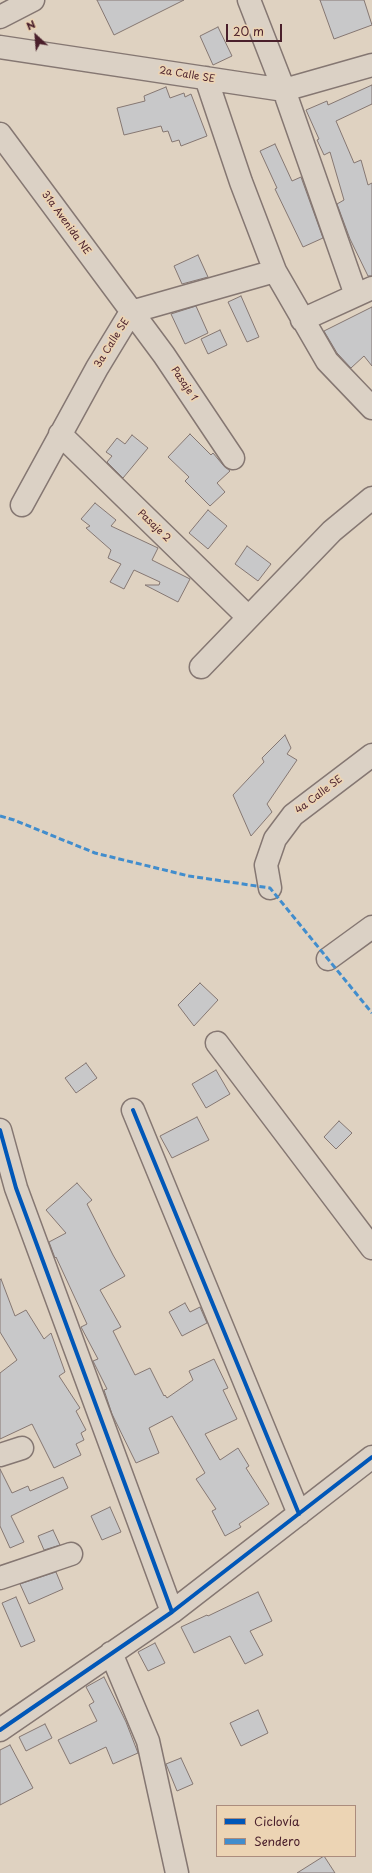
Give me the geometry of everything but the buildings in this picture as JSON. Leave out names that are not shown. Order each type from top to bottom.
[{"type":"street","points":[[0,17],[33,0]]},
{"type":"street","points":[[249,0],[364,292],[302,320]]},
{"type":"street","name":"2a Calle SE","points":[[0,47],[284,90],[372,65]]},
{"type":"street","points":[[206,78],[240,182],[275,271],[327,361],[372,408]]},
{"type":"street","name":"31a Avenida NE","points":[[0,134],[131,312]]},
{"type":"street","name":"3a Calle SE","points":[[22,505],[97,368],[131,312],[275,271]]},
{"type":"street","name":"Pasaje 1","points":[[131,312],[164,355],[233,458]]},
{"type":"street","name":"Pasaje 2","points":[[60,434],[248,617]]},
{"type":"street","points":[[201,667],[332,531],[372,498]]},
{"type":"street","name":"4a Calle SE","points":[[270,888],[266,865],[274,839],[293,815],[372,754]]},
{"type":"street","points":[[328,959],[372,927]]},
{"type":"street","points":[[217,1043],[372,1248]]},
{"type":"street","points":[[133,1110],[299,1514]]},
{"type":"street","points":[[0,1130],[8,1192],[172,1612]]},
{"type":"street","points":[[0,1455],[22,1448]]},
{"type":"street","points":[[0,1730],[172,1612],[372,1457]]},
{"type":"street","points":[[0,1578],[70,1554]]},
{"type":"street","points":[[112,1653],[148,1741],[177,1873]]},
{"type":"marked path","points":[[0,816],[14,820],[95,853],[189,876],[270,888],[372,1013]]},
{"type":"cycle path","points":[[133,1110],[299,1514]]},
{"type":"cycle path","points":[[0,1130],[16,1188],[172,1612]]},
{"type":"cycle path","points":[[0,1730],[172,1612],[372,1457]]}]
